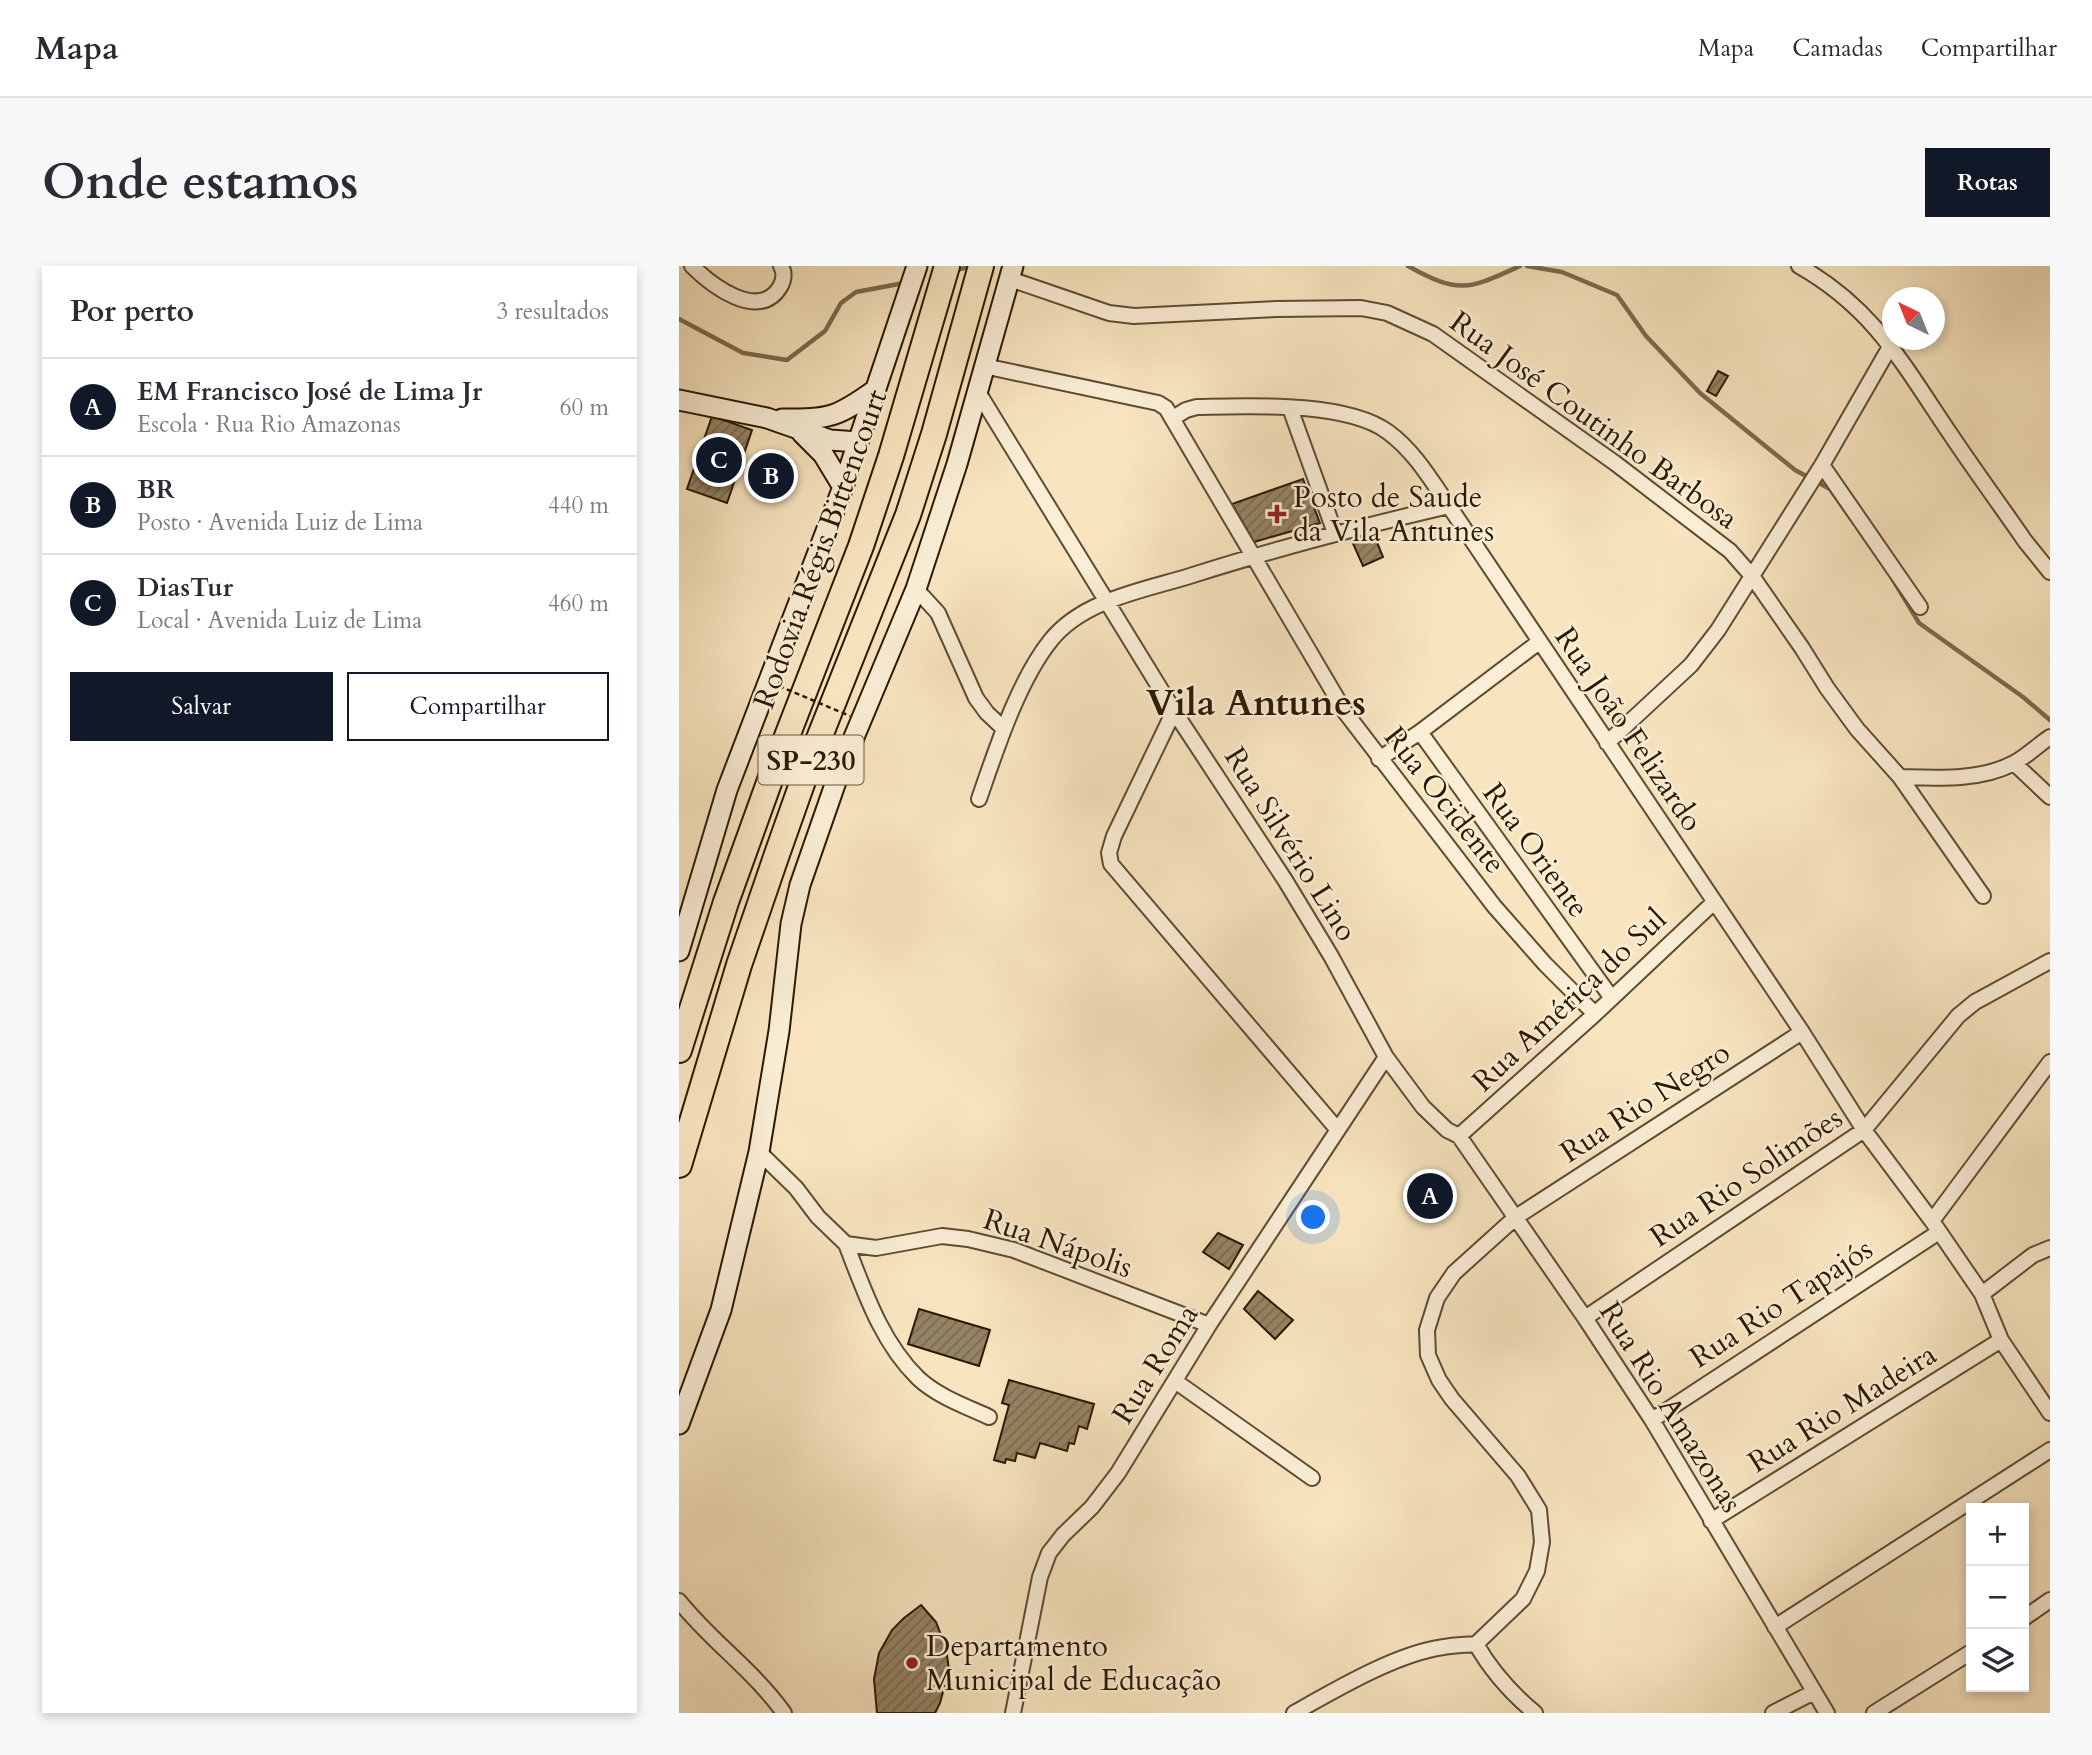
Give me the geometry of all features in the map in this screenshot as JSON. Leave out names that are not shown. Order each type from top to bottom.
[{"type":"highway","name":"Rodovia Régis Bittencourt","points":[[679,1050],[726,902],[770,780],[861,546],[891,456],[947,266]]},
{"type":"highway","name":"SP-230","points":[[679,1165],[739,965],[776,857],[810,761],[908,515],[981,266]]},
{"type":"street","points":[[692,266],[710,283],[729,294],[747,300],[763,300],[775,293],[782,284],[784,271],[781,266]]},
{"type":"street","points":[[679,951],[727,790],[843,487],[917,266]]},
{"type":"street","points":[[1799,266],[1823,280],[1862,312],[1882,335]]},
{"type":"street","points":[[679,1424],[721,1310],[759,1152],[779,1031],[791,924],[800,885],[839,773],[916,589],[978,392],[1011,272]]},
{"type":"street","name":"Rua José Coutinho Barbosa","points":[[1011,272],[1109,313],[1134,316],[1361,308],[1387,313],[1433,334],[1615,463],[1730,551],[1752,576],[1857,729],[1900,777],[1983,896]]},
{"type":"street","points":[[1607,743],[1691,665],[1718,629],[1819,468],[1888,350]]},
{"type":"street","points":[[1894,350],[2011,521],[2050,572]]},
{"type":"street","points":[[984,366],[1158,403],[1166,408],[1173,418]]},
{"type":"street","points":[[767,418],[818,419],[833,416],[875,390]]},
{"type":"street","name":"Rua Silvério Lino","points":[[978,392],[1174,711],[1298,901],[1386,1057],[1429,1114],[1447,1130],[1459,1136]]},
{"type":"street","points":[[679,400],[767,418],[830,440],[858,442]]},
{"type":"street","name":"Rua João Felizardo","points":[[1173,418],[1197,407],[1332,411],[1362,418],[1386,430],[1406,447],[1450,506],[1802,1032],[1864,1130],[1982,1294],[2001,1339],[2050,1413]]},
{"type":"street","points":[[1290,408],[1335,533]]},
{"type":"street","name":"Rua Ocidente","points":[[1173,418],[1345,712],[1494,906],[1545,964],[1595,1014]]},
{"type":"street","points":[[799,430],[823,454],[843,487]]},
{"type":"street","points":[[1819,468],[1920,607]]},
{"type":"street","points":[[979,799],[1004,729],[1039,659],[1052,639],[1071,621],[1106,602],[1253,556],[1335,533],[1450,506]]},
{"type":"street","points":[[916,589],[938,613],[976,698],[1004,729]]},
{"type":"street","points":[[1379,759],[1420,732],[1539,642]]},
{"type":"street","points":[[1174,711],[1114,836],[1109,853],[1111,864],[1337,1129]]},
{"type":"street","name":"Rua Oriente","points":[[1420,732],[1611,997]]},
{"type":"street","points":[[1900,777],[1973,776],[2014,763],[2050,737]]},
{"type":"street","points":[[2014,763],[2050,797]]},
{"type":"street","name":"Rua América do Sul","points":[[1459,1136],[1595,1014],[1713,902]]},
{"type":"street","name":"Rua Rio Solimões","points":[[1585,1318],[1864,1130],[1958,1016],[1975,1002],[2050,961]]},
{"type":"street","name":"Rua Rio Negro","points":[[1476,1644],[1523,1599],[1537,1571],[1542,1542],[1539,1510],[1518,1476],[1451,1399],[1439,1380],[1428,1355],[1426,1330],[1437,1298],[1454,1273],[1516,1216],[1802,1032]]},
{"type":"street","name":"Rua Roma","points":[[1013,1713],[1039,1577],[1049,1553],[1112,1482],[1209,1325],[1386,1057]]},
{"type":"street","points":[[1935,1226],[2049,1064]]},
{"type":"street","name":"Rua Rio Amazonas","points":[[1459,1136],[1585,1318],[1651,1420],[1827,1713]]},
{"type":"street","points":[[759,1152],[796,1188],[818,1217],[846,1244],[878,1323],[918,1378],[941,1395],[989,1417]]},
{"type":"street","name":"Rua Rio Tapajós","points":[[1651,1420],[1935,1226]]},
{"type":"street","name":"Rua Nápolis","points":[[846,1244],[876,1248],[942,1236],[968,1239],[1014,1250],[1209,1325]]},
{"type":"street","points":[[1982,1294],[2033,1255],[2050,1248]]},
{"type":"street","name":"Rua Rio Madeira","points":[[1711,1521],[2001,1339]]},
{"type":"street","points":[[1175,1381],[1312,1478]]},
{"type":"street","points":[[1775,1627],[2050,1450]]},
{"type":"street","points":[[2029,1615],[2050,1600]]},
{"type":"street","points":[[679,1601],[761,1685],[784,1713]]},
{"type":"street","points":[[1294,1713],[1350,1681],[1403,1659],[1441,1647],[1476,1644],[1489,1667],[1515,1696],[1535,1713]]},
{"type":"street","points":[[1874,1713],[1966,1654]]},
{"type":"street","points":[[1773,1713],[1814,1692]]},
{"type":"path","points":[[779,686],[850,716]]},
{"type":"building","points":[[1718,371],[1728,376],[1716,396],[1707,391]]},
{"type":"building","points":[[712,416],[752,430],[727,503],[687,489]]},
{"type":"building","name":"Posto de Saude da Vila Antunes","points":[[1303,479],[1320,523],[1254,542],[1232,504]]},
{"type":"building","points":[[1372,530],[1383,557],[1363,566],[1351,539]]},
{"type":"building","points":[[1218,1233],[1243,1245],[1229,1269],[1203,1252]]},
{"type":"building","points":[[1258,1291],[1293,1320],[1275,1339],[1244,1309]]},
{"type":"building","points":[[919,1309],[990,1330],[979,1366],[908,1344]]},
{"type":"building","points":[[1009,1380],[1094,1404],[1087,1429],[1079,1426],[1074,1444],[1069,1443],[1067,1451],[1040,1443],[1035,1458],[1017,1453],[1015,1461],[1006,1459],[1005,1463],[994,1460],[1009,1405],[1002,1403]]},
{"type":"building","name":"Departamento Municipal de Educação","points":[[921,1605],[936,1622],[946,1648],[949,1670],[940,1703],[935,1713],[877,1713],[874,1679],[879,1653],[892,1630]]},
{"type":"waterway","points":[[953,271],[972,266]]},
{"type":"waterway","points":[[1408,266],[1440,281],[1464,286],[1488,280],[1520,266]]},
{"type":"waterway","points":[[1527,266],[1562,272],[1617,295],[1646,336],[1700,393],[1795,470],[1830,489],[1855,524]]},
{"type":"waterway","points":[[679,319],[743,353],[787,360],[825,331],[841,303],[856,292],[904,283]]},
{"type":"waterway","points":[[1892,578],[1919,623],[2023,697],[2050,720]]},
{"type":"place","name":"DiasTur","points":[[719,460]]},
{"type":"place","name":"BR","points":[[771,476]]},
{"type":"place","name":"Posto de Saude da Vila Antunes","points":[[1277,514]]},
{"type":"place","name":"EM Francisco José de Lima Jr","points":[[1430,1196]]},
{"type":"place","name":"Departamento Municipal de Educação","points":[[912,1663]]},
{"type":"district","name":"Vila Antunes","points":[[1256,702]]}]
